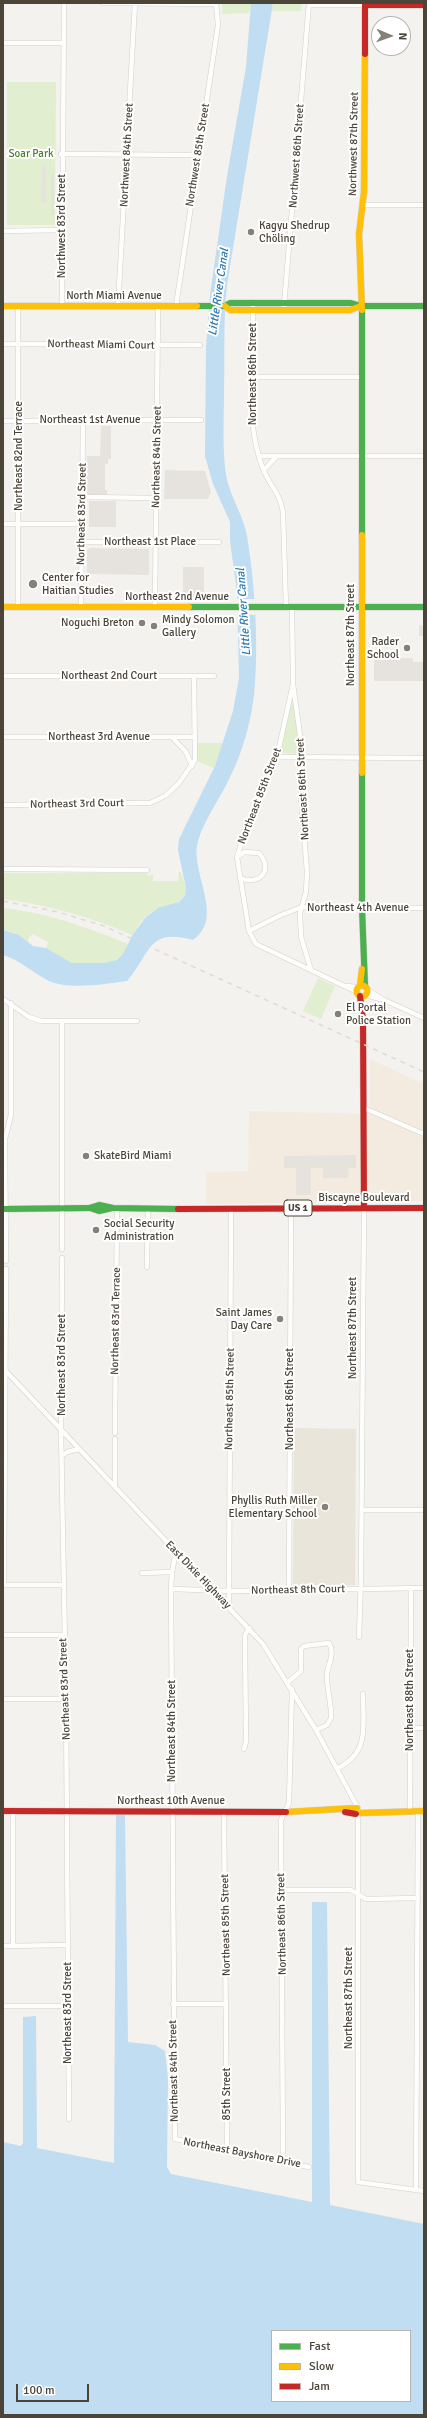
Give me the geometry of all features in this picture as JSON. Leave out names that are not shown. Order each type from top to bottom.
[{"type":"street","name":"Northwest 83rd Street","points":[[62,306],[61,154],[62,43],[64,3]]},
{"type":"street","points":[[103,3],[216,3]]},
{"type":"street","name":"Northwest 84th Street","points":[[118,306],[135,3]]},
{"type":"street","name":"Northwest 85th Street","points":[[176,306],[218,25],[216,3]]},
{"type":"street","points":[[309,4],[424,5]]},
{"type":"street","name":"Northwest 86th Street","points":[[284,310],[309,4]]},
{"type":"street","name":"Northwest 87th Street","points":[[361,306],[359,234],[362,205],[365,5]]},
{"type":"street","points":[[3,43],[62,43]]},
{"type":"street","points":[[61,154],[198,155]]},
{"type":"street","points":[[362,205],[424,205]]},
{"type":"street","points":[[3,231],[62,230]]},
{"type":"street","name":"Northeast 86th Street","points":[[252,302],[252,420],[259,456],[264,470],[278,494],[283,512],[293,684],[302,757],[301,797],[307,872],[300,913],[301,936],[312,970]]},
{"type":"street","name":"North Miami Avenue","points":[[3,306],[225,306],[230,303],[285,302],[351,303],[361,306],[424,306]]},
{"type":"street","name":"Northeast 82nd Terrace","points":[[18,306],[18,607]]},
{"type":"street","name":"Northeast 84th Street","points":[[155,607],[158,306]]},
{"type":"street","name":"North Miami Avenue","points":[[225,306],[230,310],[350,310],[361,306]]},
{"type":"street","name":"Northeast 87th Street","points":[[359,1637],[362,1510],[364,1208],[360,607],[361,306]]},
{"type":"street","name":"Northeast Miami Court","points":[[3,344],[200,344]]},
{"type":"street","points":[[252,377],[361,377]]},
{"type":"street","name":"Northeast 1st Avenue","points":[[3,420],[201,420]]},
{"type":"street","name":"Northeast 83rd Street","points":[[81,607],[83,420]]},
{"type":"street","points":[[259,456],[424,456]]},
{"type":"street","points":[[264,470],[276,457]]},
{"type":"street","points":[[82,497],[156,498]]},
{"type":"street","points":[[3,524],[82,524]]},
{"type":"street","name":"Northeast 1st Place","points":[[82,542],[219,542]]},
{"type":"street","name":"Northeast 2nd Avenue","points":[[3,606],[424,607]]},
{"type":"street","name":"Northeast 2nd Court","points":[[3,676],[214,676]]},
{"type":"street","points":[[192,766],[195,760],[194,677]]},
{"type":"street","name":"Northeast 85th Street","points":[[249,932],[237,857],[244,834],[277,757],[293,684]]},
{"type":"street","name":"Northeast 3rd Avenue","points":[[3,737],[195,737]]},
{"type":"street","points":[[172,737],[186,752],[192,766]]},
{"type":"street","points":[[277,757],[424,758]]},
{"type":"street","name":"Northeast 3rd Court","points":[[3,805],[150,804],[165,796],[179,783],[192,766]]},
{"type":"street","points":[[237,857],[245,852],[259,853],[264,858],[266,866],[261,876],[256,880],[248,881],[240,878]]},
{"type":"street","points":[[3,869],[146,870]]},
{"type":"street","name":"Northeast 4th Avenue","points":[[249,932],[281,915],[302,907],[424,908]]},
{"type":"street","points":[[249,932],[256,944],[346,986],[363,991],[424,1018]]},
{"type":"street","points":[[3,999],[33,1019],[62,1021],[137,1021]]},
{"type":"street","points":[[6,1261],[5,1139],[11,1115],[11,1003]]},
{"type":"street","points":[[62,1021],[62,1249]]},
{"type":"street","points":[[364,1108],[424,1134]]},
{"type":"street","name":"Biscayne Boulevard","points":[[5,1209],[89,1208],[100,1211],[115,1208],[208,1208],[221,1204],[231,1208],[424,1208]]},
{"type":"street","name":"Northeast 83rd Terrace","points":[[115,1208],[115,1434]]},
{"type":"street","points":[[147,1267],[148,1208]]},
{"type":"street","name":"Northeast 85th Street","points":[[229,1607],[231,1208]]},
{"type":"street","name":"Northeast 86th Street","points":[[289,1590],[291,1208]]},
{"type":"street","name":"Northeast 83rd Street","points":[[62,1258],[61,1430],[64,1585],[63,1635],[66,1699],[69,2119]]},
{"type":"street","points":[[6,1269],[4,1585],[64,1585]]},
{"type":"street","name":"East Dixie Highway","points":[[3,1368],[6,1374],[176,1551],[272,1654],[338,1768],[358,1811]]},
{"type":"street","points":[[115,1439],[115,1487]]},
{"type":"street","points":[[62,1456],[66,1452],[79,1449]]},
{"type":"street","points":[[362,1510],[424,1510]]},
{"type":"street","name":"Northeast 84th Street","points":[[175,2139],[173,2004],[172,1572],[176,1551]]},
{"type":"street","points":[[142,1573],[172,1572]]},
{"type":"street","name":"Northeast 88th Street","points":[[410,1811],[411,1588]]},
{"type":"street","name":"Northeast 8th Court","points":[[172,1589],[228,1591],[424,1588]]},
{"type":"street","points":[[244,1749],[246,1742],[245,1635],[249,1628]]},
{"type":"street","points":[[3,1635],[63,1635]]},
{"type":"street","points":[[288,1682],[301,1672],[301,1649],[304,1646],[329,1643],[331,1646],[331,1664],[327,1674],[332,1718],[327,1725],[316,1730]]},
{"type":"street","name":"Northeast 86th Street","points":[[283,2161],[281,1820],[289,1803],[292,1689]]},
{"type":"street","points":[[338,1768],[351,1762],[360,1748],[362,1738],[363,1694]]},
{"type":"street","points":[[3,1699],[66,1699]]},
{"type":"street","points":[[410,1728],[424,1728]]},
{"type":"street","name":"Northeast 10th Avenue","points":[[3,1811],[421,1811]]},
{"type":"street","points":[[13,1811],[13,1946]]},
{"type":"street","name":"Northeast 87th Street","points":[[358,1811],[358,2182],[416,2190]]},
{"type":"street","points":[[421,1811],[418,1898],[416,2190],[424,2190]]},
{"type":"street","name":"Northeast 85th Street","points":[[224,1812],[226,2038]]},
{"type":"street","points":[[281,1890],[351,1890],[366,1899],[418,1898]]},
{"type":"street","points":[[3,1946],[67,1945]]},
{"type":"street","points":[[173,2004],[226,2004]]},
{"type":"street","points":[[3,2006],[67,2006]]},
{"type":"street","name":"85th Street","points":[[226,2038],[227,2150]]},
{"type":"street","name":"Northeast Bayshore Drive","points":[[175,2139],[309,2166]]},
{"type":"shaded area","points":[[42,165],[46,165],[46,203],[41,203]]},
{"type":"shaded area","points":[[51,173],[54,174],[54,215],[51,215]]},
{"type":"shaded area","points":[[101,426],[111,426],[111,459],[108,459],[108,464],[105,464],[105,490],[107,490],[107,495],[86,495],[87,456],[100,456]]},
{"type":"shaded area","points":[[165,470],[205,471],[211,492],[208,499],[164,499]]},
{"type":"shaded area","points":[[89,501],[116,501],[116,527],[89,527]]},
{"type":"shaded area","points":[[90,548],[149,549],[149,575],[87,574],[87,550]]},
{"type":"shaded area","points":[[183,567],[204,567],[204,598],[183,598]]},
{"type":"shaded area","points":[[419,625],[424,626],[424,636],[419,636]]},
{"type":"shaded area","points":[[374,658],[413,658],[413,662],[424,662],[424,681],[374,681]]},
{"type":"shaded area","points":[[370,1059],[424,1084],[424,1201],[206,1204],[206,1172],[248,1171],[249,1111],[370,1114]]},
{"type":"shaded area","points":[[356,1155],[356,1168],[349,1168],[348,1178],[323,1178],[323,1168],[311,1168],[311,1195],[296,1195],[296,1168],[284,1168],[284,1156]]},
{"type":"shaded area","name":"Phyllis Ruth Miller Elementary School","points":[[294,1428],[356,1429],[355,1585],[293,1585]]},
{"type":"green space","points":[[222,3],[252,3],[249,13],[222,14]]},
{"type":"green space","points":[[273,3],[302,3],[301,11],[272,11]]},
{"type":"green space","name":"Soar Park","points":[[7,82],[56,82],[55,225],[7,225]]},
{"type":"green space","points":[[292,701],[297,720],[299,737],[298,750],[296,754],[283,753],[281,750]]},
{"type":"green space","points":[[195,743],[223,743],[214,768],[195,760]]},
{"type":"green space","points":[[179,872],[181,872],[186,888],[185,896],[176,903],[151,912],[140,923],[132,935],[69,912],[3,899],[3,873],[146,873],[148,876],[153,874],[153,881],[178,881]]},
{"type":"green space","points":[[3,908],[51,917],[128,944],[124,954],[117,960],[104,963],[72,963],[46,948],[48,942],[33,934],[29,937],[28,942],[19,935],[3,930]]},
{"type":"green space","points":[[318,978],[335,986],[321,1019],[303,1011]]},
{"type":"water","name":"Little River Canal","points":[[251,3],[273,3],[227,285],[225,326],[224,455],[226,475],[230,491],[243,520],[247,536],[252,574],[256,657],[254,695],[251,716],[242,748],[234,768],[204,825],[198,841],[198,866],[207,907],[206,919],[202,930],[193,940],[178,937],[167,937],[158,940],[152,945],[127,981],[88,986],[57,984],[43,978],[15,960],[3,955],[3,930],[19,935],[33,946],[46,948],[72,963],[104,963],[117,960],[123,954],[133,934],[146,917],[158,908],[179,902],[185,896],[186,888],[178,850],[179,839],[215,766],[233,711],[239,678],[237,592],[230,541],[230,522],[213,484],[205,456],[206,347],[210,295],[227,176],[246,67]]},
{"type":"water","points":[[116,1813],[123,1813],[125,1815],[128,2042],[155,2045],[165,2051],[168,2078],[167,2167],[171,2174],[312,2202],[312,1902],[327,1902],[330,2205],[424,2224],[424,2415],[3,2415],[3,2142],[21,2146],[23,2143],[23,2017],[36,2016],[37,2148],[114,2163]]},
{"type":"pier","points":[[235,599],[255,599],[255,615],[236,614]]},
{"type":"railway","points":[[3,901],[58,912],[104,926],[424,1072]]},
{"type":"traffic: fast","points":[[197,306],[225,306],[230,303],[351,303],[361,306],[424,306]]},
{"type":"traffic: fast","points":[[362,310],[362,535]]},
{"type":"traffic: fast","points":[[189,607],[424,607]]},
{"type":"traffic: fast","points":[[362,773],[362,908],[365,986]]},
{"type":"traffic: fast","points":[[3,1209],[89,1208],[99,1205],[113,1208],[178,1209]]},
{"type":"traffic: fast","points":[[90,1208],[99,1211],[112,1208]]},
{"type":"traffic: slow","points":[[362,310],[359,234],[364,192],[365,54]]},
{"type":"traffic: slow","points":[[3,306],[197,306]]},
{"type":"traffic: slow","points":[[225,306],[230,310],[350,310],[361,306]]},
{"type":"traffic: slow","points":[[362,535],[362,773]]},
{"type":"traffic: slow","points":[[3,607],[189,607]]},
{"type":"traffic: slow","points":[[360,986],[362,969]]},
{"type":"traffic: slow","points":[[362,985],[366,987],[368,991],[366,995],[362,997],[358,995],[356,991],[358,987],[362,985]]},
{"type":"traffic: slow","points":[[286,1812],[357,1808]]},
{"type":"traffic: slow","points":[[361,1813],[424,1811]]},
{"type":"traffic: jam","points":[[365,54],[365,5],[424,5]]},
{"type":"traffic: jam","points":[[360,996],[363,1019],[364,1208]]},
{"type":"traffic: jam","points":[[178,1209],[424,1208]]},
{"type":"traffic: jam","points":[[3,1811],[286,1812]]},
{"type":"traffic: jam","points":[[345,1812],[356,1814]]},
{"type":"place","name":"Kagyu Shedrup Chöling","points":[[251,232]]},
{"type":"place","name":"Center for Haitian Studies","points":[[33,584]]},
{"type":"place","name":"Noguchi Breton","points":[[142,623]]},
{"type":"place","name":"Mindy Solomon Gallery","points":[[154,626]]},
{"type":"place","name":"Rader School","points":[[407,648]]},
{"type":"place","name":"El Portal Police Station","points":[[338,1014]]},
{"type":"place","name":"SkateBird Miami","points":[[86,1156]]},
{"type":"place","name":"Social Security Administration","points":[[96,1230]]},
{"type":"place","name":"Saint James Day Care","points":[[280,1319]]},
{"type":"place","name":"Phyllis Ruth Miller Elementary School","points":[[325,1507]]}]
